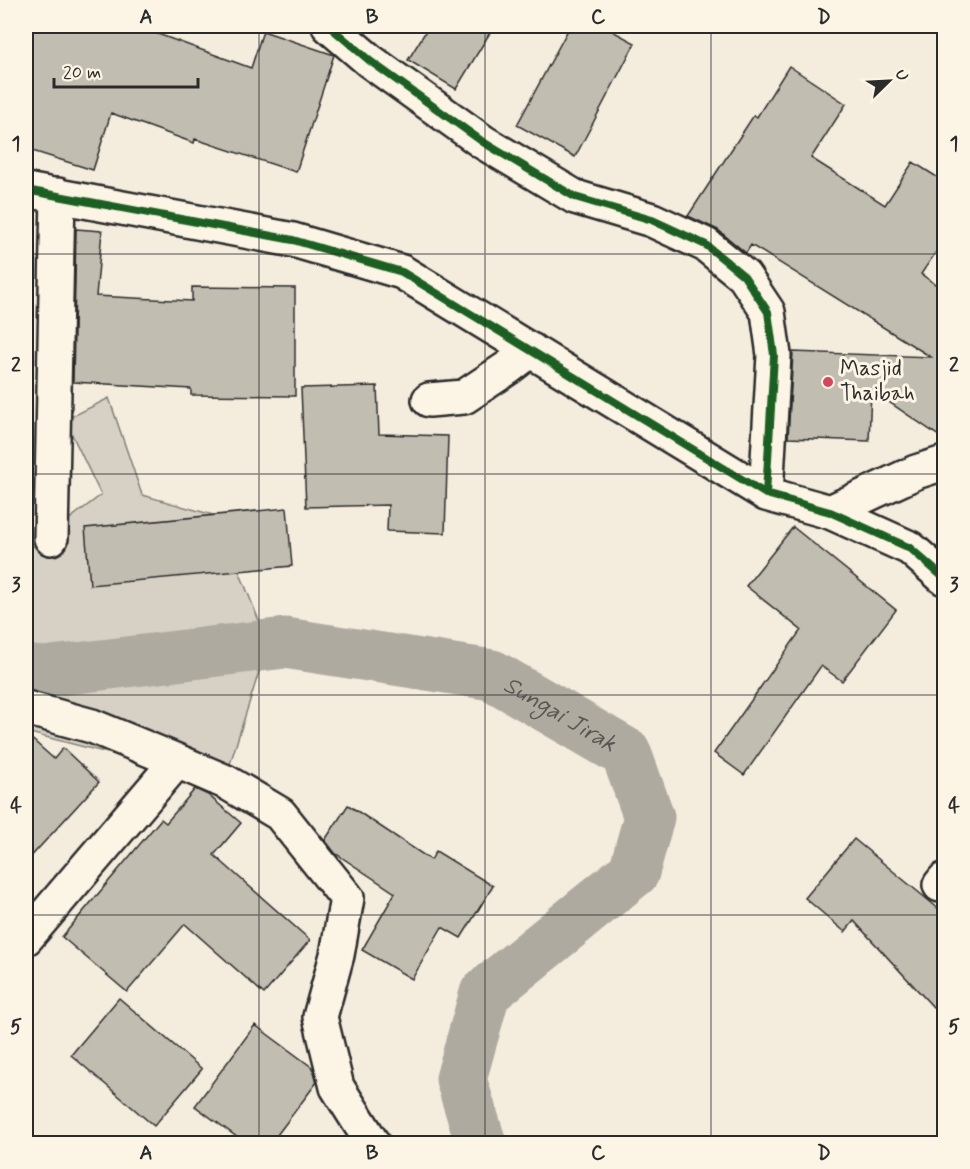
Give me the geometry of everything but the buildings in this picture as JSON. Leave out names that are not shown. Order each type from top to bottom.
[{"type":"street","points":[[329,26],[370,61],[483,142],[575,197],[652,220],[706,245],[744,276],[768,312],[774,355],[766,494]]},
{"type":"street","points":[[26,190],[293,240],[402,272],[766,494],[830,512],[910,548],[945,578]]},
{"type":"street","points":[[51,538],[58,195]]},
{"type":"street","points":[[429,400],[464,397],[531,350]]},
{"type":"street","points":[[830,512],[916,472],[945,463]]},
{"type":"street","points":[[26,708],[92,726],[177,761],[226,782],[280,814],[347,898],[337,955],[321,1017],[337,1087],[373,1143]]},
{"type":"street","points":[[26,938],[177,761]]},
{"type":"shaded area","points":[[109,398],[142,495],[217,516],[268,643],[224,783],[26,732],[26,552],[101,495],[65,420]]},
{"type":"waterway","name":"Sungai Jirak","points":[[26,670],[43,672],[285,643],[492,675],[626,753],[649,817],[634,872],[485,993],[461,1079],[481,1144]]},
{"type":"cycle path","points":[[329,26],[370,61],[483,142],[575,197],[652,220],[706,245],[744,276],[768,312],[774,355],[766,494]]},
{"type":"cycle path","points":[[26,190],[293,240],[402,272],[766,494],[830,512],[910,548],[944,578]]},
{"type":"place","name":"Masjid Thaibah","points":[[828,382]]}]
